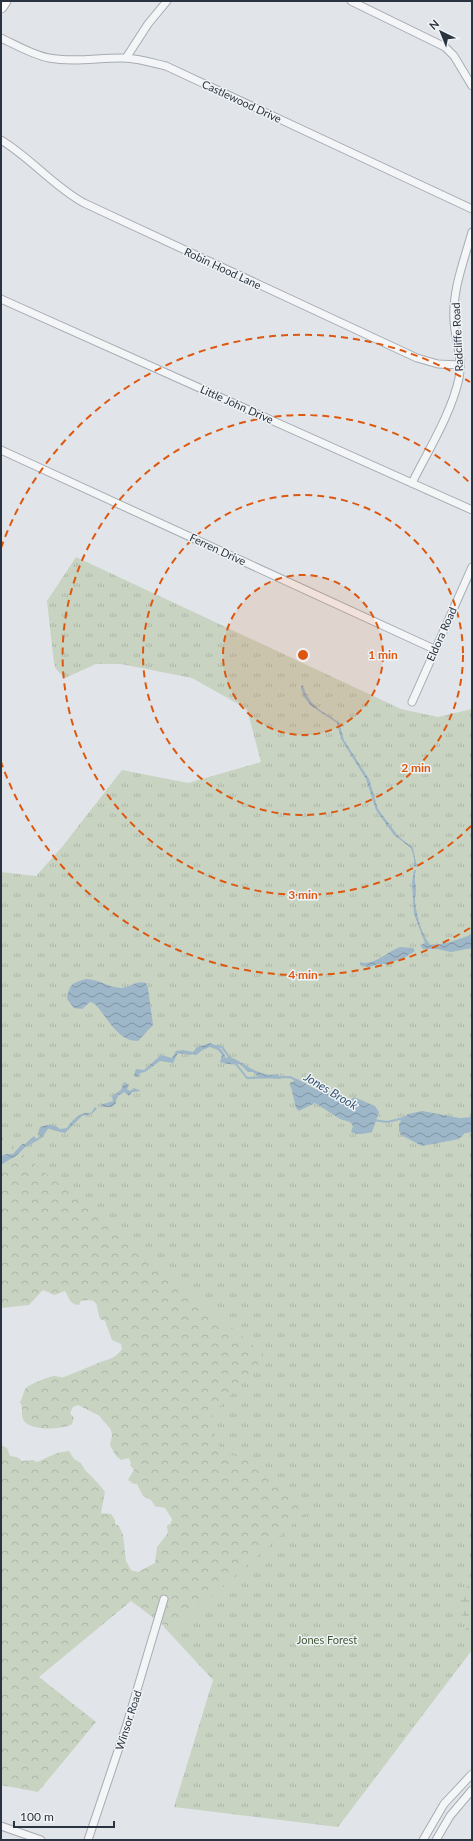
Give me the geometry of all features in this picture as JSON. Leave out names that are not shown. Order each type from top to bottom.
[{"type":"street","points":[[1,8],[5,1]]},
{"type":"street","points":[[126,58],[148,24],[167,1]]},
{"type":"street","points":[[351,1],[363,4],[446,47],[454,56],[472,86]]},
{"type":"street","name":"Castlewood Drive","points":[[1,38],[42,57],[51,59],[76,60],[126,58],[138,59],[166,66],[472,209]]},
{"type":"street","name":"Robin Hood Lane","points":[[1,140],[14,148],[38,167],[71,196],[84,203],[418,358],[438,364],[460,365]]},
{"type":"street","name":"Radcliffe Road","points":[[412,483],[456,390],[460,365],[454,320],[454,297],[472,232]]},
{"type":"street","name":"Little John Drive","points":[[1,299],[472,510]]},
{"type":"street","name":"Ferren Drive","points":[[1,450],[434,649]]},
{"type":"street","name":"Eldora Road","points":[[412,702],[434,649],[472,567]]},
{"type":"street","name":"Winsor Road","points":[[88,1840],[126,1727],[164,1599]]},
{"type":"street","points":[[424,1840],[434,1819],[444,1804],[472,1774]]},
{"type":"street","points":[[436,1840],[450,1816],[472,1790]]},
{"type":"street","points":[[1,1826],[41,1840]]},
{"type":"green space","name":"Jones Forest","points":[[76,557],[401,709],[438,717],[472,709],[472,1650],[338,1827],[174,1807],[213,1680],[163,1626],[219,1574],[178,1430],[204,1346],[1,1174],[1,872],[36,876],[62,847],[122,770],[188,783],[261,762],[247,709],[192,678],[121,664],[96,664],[65,678],[56,669],[47,601]]},
{"type":"green space","points":[[1,1136],[267,1357],[209,1418],[221,1452],[262,1464],[308,1512],[171,1631],[131,1601],[39,1677],[96,1722],[38,1792],[1,1785],[1,1445],[7,1448],[10,1456],[17,1457],[22,1461],[33,1460],[37,1462],[57,1453],[69,1451],[74,1459],[81,1463],[85,1470],[105,1492],[101,1513],[111,1514],[115,1520],[115,1524],[119,1526],[123,1535],[126,1561],[131,1570],[138,1572],[155,1563],[157,1547],[168,1533],[167,1526],[171,1523],[172,1519],[165,1508],[155,1506],[151,1500],[143,1496],[137,1484],[134,1484],[128,1480],[134,1470],[130,1465],[129,1458],[121,1460],[116,1456],[110,1445],[112,1435],[111,1429],[100,1416],[78,1405],[73,1407],[70,1413],[74,1418],[72,1424],[68,1426],[55,1428],[33,1427],[23,1419],[20,1402],[25,1389],[28,1386],[52,1376],[64,1377],[110,1359],[122,1349],[121,1344],[112,1340],[105,1321],[100,1319],[96,1304],[87,1300],[81,1301],[79,1305],[73,1304],[65,1291],[54,1295],[43,1290],[29,1305],[1,1308]]},
{"type":"green space","points":[[472,1583],[472,1642],[467,1641],[464,1635],[467,1626],[456,1603],[468,1585]]},
{"type":"water","points":[[303,685],[308,698],[312,703],[339,722],[344,740],[369,779],[378,809],[398,836],[413,848],[417,867],[414,866],[414,858],[411,848],[394,835],[376,810],[366,779],[341,739],[337,723],[311,706],[304,697],[301,688]]},
{"type":"water","points":[[414,870],[416,870],[415,901],[417,912],[422,931],[428,941],[431,945],[441,944],[472,934],[472,948],[451,952],[437,949],[423,949],[420,945],[425,943],[414,914],[412,883]]},
{"type":"water","points":[[400,947],[413,948],[415,951],[404,958],[386,964],[379,964],[369,967],[360,965],[360,962],[365,963],[375,961]]},
{"type":"water","points":[[86,979],[95,980],[117,988],[122,988],[139,982],[146,983],[153,1025],[138,1041],[121,1035],[95,1004],[90,1002],[82,1009],[74,1008],[67,999],[69,989],[72,984]]},
{"type":"water","points":[[210,1043],[221,1049],[226,1059],[228,1056],[264,1074],[278,1074],[281,1079],[259,1077],[253,1072],[248,1072],[240,1064],[220,1062],[222,1055],[218,1050],[210,1047],[190,1055],[178,1053],[173,1063],[160,1061],[145,1072],[140,1073],[138,1077],[134,1076],[136,1069],[144,1070],[161,1055],[172,1058],[176,1051],[183,1050],[193,1052],[197,1047]]},
{"type":"water","points":[[297,1079],[322,1092],[335,1095],[341,1100],[349,1101],[354,1097],[375,1106],[379,1112],[372,1132],[356,1134],[351,1132],[353,1126],[350,1122],[340,1119],[315,1103],[299,1111],[296,1108],[290,1083]]},
{"type":"water","points":[[124,1082],[129,1085],[127,1089],[130,1091],[134,1088],[141,1091],[132,1092],[129,1096],[124,1092],[120,1095],[116,1095],[116,1103],[112,1107],[103,1107],[100,1105],[113,1101],[112,1096],[121,1090]]},
{"type":"water","points":[[95,1107],[97,1109],[91,1114],[82,1116],[65,1133],[47,1128],[42,1138],[38,1133],[40,1127],[45,1125],[53,1125],[60,1129],[67,1128],[77,1117],[84,1113],[91,1113]]},
{"type":"water","points":[[422,1111],[460,1118],[472,1117],[472,1132],[465,1133],[459,1139],[422,1146],[401,1135],[399,1131],[399,1124],[402,1118],[408,1114]]},
{"type":"water","points":[[34,1136],[37,1140],[32,1141],[16,1156],[1,1163],[1,1157],[5,1154],[13,1154],[22,1144],[25,1144]]},
{"type":"waterway","name":"Jones Brook","points":[[216,1046],[222,1047],[230,1058]]},
{"type":"waterway","name":"Jones Brook","points":[[194,1054],[202,1049]]},
{"type":"waterway","name":"Jones Brook","points":[[236,1064],[247,1078],[290,1077],[296,1080]]},
{"type":"waterway","name":"Jones Brook","points":[[114,1102],[118,1094]]},
{"type":"waterway","name":"Jones Brook","points":[[373,1120],[387,1122],[404,1118]]},
{"type":"waterway","name":"Jones Brook","points":[[28,1145],[41,1137],[48,1127],[56,1129]]},
{"type":"waterway","name":"Jones Brook","points":[[1,1164],[10,1158]]}]
